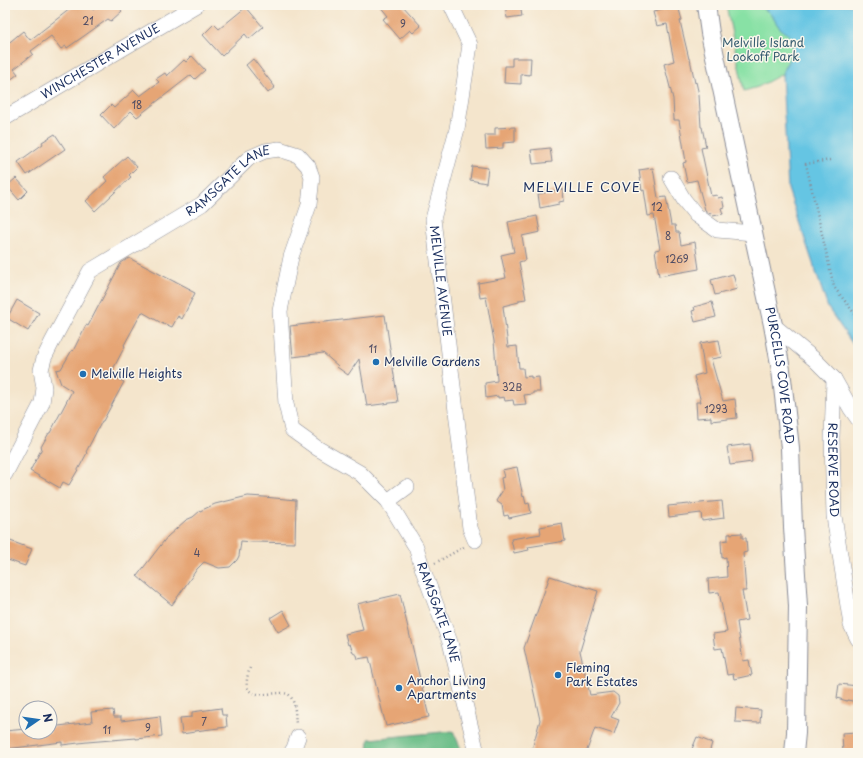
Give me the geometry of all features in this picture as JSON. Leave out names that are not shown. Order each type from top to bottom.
[{"type":"main road","name":"PURCELLS COVE ROAD","points":[[706,5],[710,33],[754,233],[781,370],[790,448],[798,606],[796,726],[794,753]]},
{"type":"street","name":"WINCHESTER AVENUE","points":[[5,118],[196,5]]},
{"type":"street","name":"MELVILLE AVENUE","points":[[451,5],[470,46],[457,130],[433,219],[470,528],[475,540]]},
{"type":"street","name":"RAMSGATE LANE","points":[[5,474],[42,403],[44,388],[41,370],[44,358],[90,271],[202,204],[249,158],[264,151],[279,150],[298,155],[308,166],[312,177],[309,205],[291,257],[280,311],[286,404],[292,430],[317,448],[360,473],[388,501],[416,547],[422,570],[450,642],[478,753]]},
{"type":"street","points":[[671,178],[684,200],[696,215],[717,230],[754,233]]},
{"type":"street","points":[[773,325],[834,379],[851,409],[858,418]]},
{"type":"street","name":"RESERVE ROAD","points":[[834,379],[832,438],[834,516],[851,625],[858,639]]},
{"type":"street","points":[[388,501],[407,487]]},
{"type":"street","points":[[291,753],[298,737]]},
{"type":"path","points":[[830,160],[806,164],[834,288],[858,318]]},
{"type":"path","points":[[422,570],[475,540]]},
{"type":"path","points":[[250,668],[246,684],[247,688],[252,692],[263,694],[286,693],[290,696],[293,703],[298,737]]},
{"type":"green space","name":"Melville Island Lookoff Park","points":[[726,5],[748,5],[762,8],[775,19],[780,28],[790,35],[793,41],[793,49],[782,74],[758,87],[744,91]]},
{"type":"green space","points":[[453,731],[463,753],[368,753],[369,739]]},
{"type":"water","points":[[751,5],[858,5],[858,352],[828,308],[788,189],[782,74],[792,53],[792,38],[780,28],[767,11]]},
{"type":"building","points":[[75,5],[90,5],[93,10],[99,5],[117,5],[122,11],[111,21],[108,19],[67,48],[66,46],[61,49],[51,36],[31,51],[33,54],[14,69],[18,74],[5,84],[5,46],[23,31],[30,40]]},
{"type":"building","points":[[379,5],[402,5],[421,26],[413,33],[410,30],[400,39],[383,19],[388,16]]},
{"type":"building","points":[[505,5],[520,5],[522,16],[507,18]]},
{"type":"building","points":[[678,6],[682,20],[680,21],[699,95],[701,127],[706,147],[701,148],[711,196],[717,195],[718,198],[722,197],[724,207],[721,208],[723,214],[713,216],[712,213],[710,214],[705,210],[697,180],[687,182],[683,163],[686,162],[679,120],[674,120],[673,99],[664,64],[674,61],[667,24],[657,26],[653,12]]},
{"type":"building","points":[[246,7],[263,27],[249,39],[245,34],[222,56],[203,35],[214,24],[219,29]]},
{"type":"building","points":[[192,56],[205,70],[195,79],[191,75],[137,117],[131,111],[114,129],[101,115],[111,105],[114,108],[134,90],[140,96],[159,82],[156,79],[165,73],[167,76],[184,60],[186,62]]},
{"type":"building","points":[[512,58],[531,58],[530,75],[521,74],[521,84],[504,83],[505,66],[512,66]]},
{"type":"building","points":[[253,59],[275,87],[268,93],[246,65]]},
{"type":"building","points":[[515,127],[515,142],[503,143],[503,148],[486,149],[485,135],[495,135],[495,128]]},
{"type":"building","points":[[55,134],[65,149],[27,175],[18,162],[43,144],[42,142]]},
{"type":"building","points":[[550,148],[552,162],[533,164],[531,150]]},
{"type":"building","points":[[127,156],[137,167],[129,175],[131,177],[95,211],[86,201],[107,181],[104,177]]},
{"type":"building","points":[[472,166],[488,168],[486,183],[470,180]]},
{"type":"building","points":[[653,168],[658,198],[666,197],[671,225],[675,225],[676,232],[679,232],[681,245],[695,242],[699,269],[659,276],[655,250],[660,249],[654,215],[648,216],[639,170]]},
{"type":"building","points":[[16,178],[28,191],[19,200],[7,186]]},
{"type":"building","points":[[563,189],[564,201],[559,202],[559,204],[540,208],[538,194]]},
{"type":"building","points":[[537,216],[540,232],[522,236],[526,260],[519,262],[526,299],[503,306],[508,347],[517,346],[519,368],[523,368],[524,377],[539,377],[540,392],[533,392],[533,394],[524,395],[526,404],[514,405],[513,400],[505,401],[504,397],[498,398],[498,396],[486,398],[485,383],[497,381],[497,379],[494,341],[486,297],[480,298],[478,283],[506,278],[501,255],[514,252],[508,222]]},
{"type":"building","name":"Melville Heights","points":[[129,258],[175,281],[195,293],[182,319],[178,316],[172,327],[165,325],[142,312],[110,375],[124,382],[69,485],[63,482],[60,488],[30,471],[42,448],[41,447],[72,391],[61,384],[56,370],[61,369],[72,350],[73,351],[121,263]]},
{"type":"building","points":[[733,274],[737,289],[715,295],[711,280]]},
{"type":"building","points":[[17,300],[39,313],[28,331],[7,318]]},
{"type":"building","points":[[712,302],[716,317],[695,322],[692,311],[695,310],[694,307]]},
{"type":"building","name":"Melville Gardens","points":[[385,315],[398,402],[367,406],[359,359],[348,375],[337,367],[338,366],[323,353],[293,357],[290,326]]},
{"type":"building","points":[[719,340],[722,357],[711,359],[723,401],[735,399],[737,418],[711,421],[711,417],[697,418],[696,402],[701,402],[694,376],[705,373],[700,343]]},
{"type":"building","points":[[750,444],[752,462],[730,465],[727,447]]},
{"type":"building","points":[[517,467],[523,497],[524,496],[526,504],[529,503],[531,513],[509,518],[508,515],[504,516],[502,505],[496,501],[503,490],[501,478],[504,477],[502,470]]},
{"type":"building","points":[[248,496],[296,500],[295,543],[241,541],[239,556],[230,567],[219,568],[204,562],[197,569],[172,605],[137,576],[167,537],[186,520],[215,504]]},
{"type":"building","points":[[722,501],[724,518],[702,521],[701,513],[669,517],[668,506]]},
{"type":"building","points":[[562,523],[565,541],[528,547],[529,550],[514,553],[511,539],[541,534],[540,527]]},
{"type":"building","points":[[742,533],[742,538],[746,538],[747,552],[743,553],[746,591],[742,591],[747,620],[737,622],[743,661],[749,660],[752,675],[734,679],[733,674],[727,675],[722,648],[715,649],[713,634],[727,632],[719,592],[709,593],[708,579],[727,577],[726,557],[722,558],[721,541],[728,540],[728,534]]},
{"type":"building","points":[[5,539],[32,549],[25,566],[5,559]]},
{"type":"building","name":"Fleming Park Estates","points":[[550,576],[598,591],[580,651],[590,695],[613,692],[618,696],[619,703],[611,717],[619,720],[614,734],[595,728],[586,753],[531,753],[540,720],[524,648]]},
{"type":"building","name":"Anchor Living Apartments","points":[[400,594],[429,717],[386,726],[369,657],[358,659],[357,655],[353,653],[350,644],[348,645],[345,634],[363,630],[357,604]]},
{"type":"building","points":[[283,610],[291,625],[278,632],[270,618]]},
{"type":"building","points":[[839,684],[858,686],[858,702],[837,698]]},
{"type":"building","points":[[221,708],[222,715],[226,715],[227,727],[182,734],[180,718],[192,717],[192,712]]},
{"type":"building","points":[[736,708],[761,710],[760,723],[735,722]]},
{"type":"building","points":[[113,710],[114,717],[121,717],[121,721],[160,716],[162,736],[62,745],[62,742],[6,749],[5,731],[18,730],[18,740],[58,740],[58,726],[92,722],[91,712]]},
{"type":"building","points":[[856,732],[856,739],[858,739],[858,753],[843,753],[842,733]]},
{"type":"building","points":[[697,737],[712,743],[709,753],[695,753],[696,751],[692,749]]},
{"type":"place","name":"Melville Gardens","points":[[376,362]]},
{"type":"place","name":"Melville Heights","points":[[83,374]]},
{"type":"place","name":"Fleming Park Estates","points":[[558,675]]},
{"type":"place","name":"Anchor Living Apartments","points":[[399,688]]},
{"type":"district","name":"MELVILLE COVE","points":[[582,187]]}]
